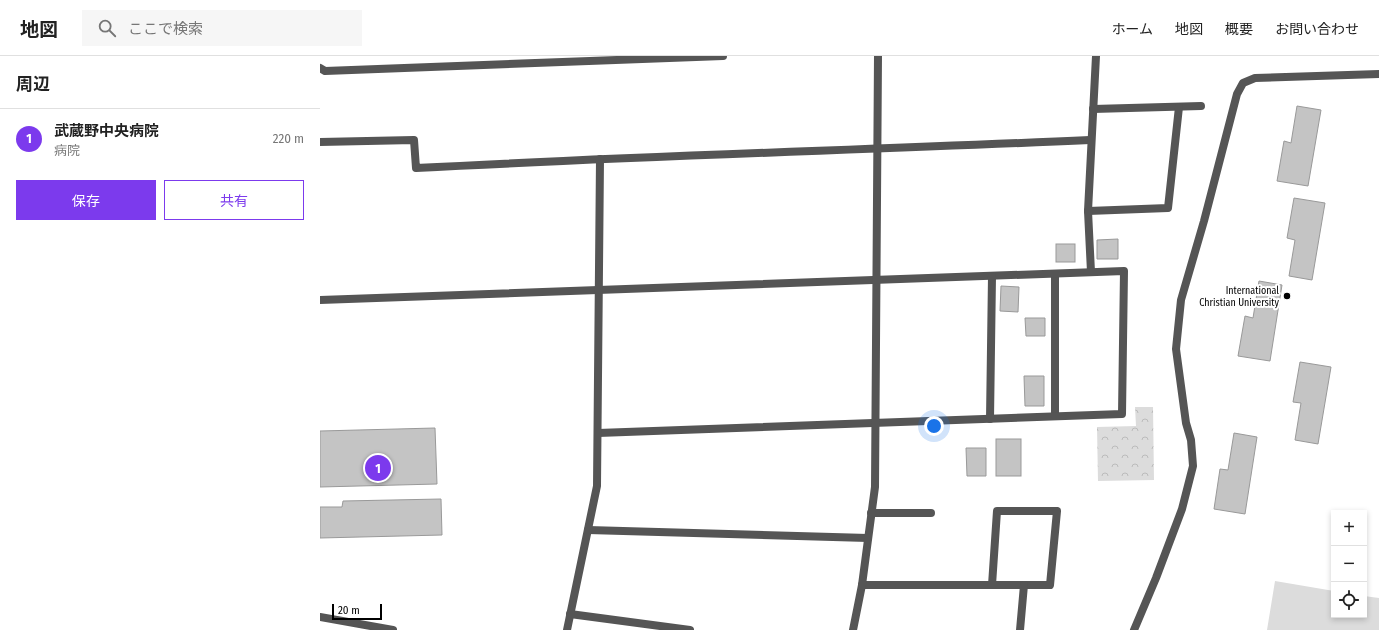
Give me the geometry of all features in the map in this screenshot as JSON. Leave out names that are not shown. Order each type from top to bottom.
[{"type":"street","points":[[320,68],[325,71],[723,56]]},
{"type":"street","points":[[853,630],[862,585],[874,487],[878,56]]},
{"type":"street","points":[[1091,272],[1088,211],[1090,140],[1096,56]]},
{"type":"street","points":[[1134,630],[1180,516],[1187,494],[1193,466],[1191,440],[1186,423],[1176,349],[1181,300],[1204,221],[1237,94],[1243,84],[1255,78],[1379,74]]},
{"type":"street","points":[[1093,109],[1200,106]]},
{"type":"street","points":[[1088,211],[1168,208],[1179,107]]},
{"type":"street","points":[[320,142],[414,140],[416,168],[1090,140]]},
{"type":"street","points":[[567,630],[597,486],[600,160]]},
{"type":"street","points":[[320,300],[1124,272],[1122,414],[598,433]]},
{"type":"street","points":[[1055,274],[1055,416]]},
{"type":"street","points":[[990,419],[992,276]]},
{"type":"street","points":[[862,585],[992,585],[1050,585],[1057,511],[997,511],[992,585]]},
{"type":"street","points":[[872,513],[931,513]]},
{"type":"street","points":[[588,530],[868,538]]},
{"type":"street","points":[[1020,630],[1024,585]]},
{"type":"street","points":[[570,614],[690,630]]},
{"type":"street","points":[[320,617],[393,630]]},
{"type":"green space","points":[[1135,407],[1153,407],[1154,480],[1098,481],[1097,427],[1136,426]]},
{"type":"green space","points":[[1275,581],[1331,590],[1331,618],[1367,618],[1367,596],[1379,598],[1379,630],[1267,630]]},
{"type":"building","points":[[1297,106],[1321,110],[1308,186],[1277,181],[1284,141],[1291,143]]},
{"type":"building","points":[[1294,198],[1325,203],[1312,280],[1289,276],[1295,240],[1287,238]]},
{"type":"building","points":[[1118,239],[1118,259],[1097,259],[1097,240]]},
{"type":"building","points":[[1056,244],[1075,244],[1075,262],[1056,262]]},
{"type":"building","points":[[1259,281],[1282,285],[1270,361],[1238,356],[1245,316],[1253,318]]},
{"type":"building","points":[[1001,286],[1019,287],[1018,312],[1000,311]]},
{"type":"building","points":[[1025,318],[1045,318],[1045,336],[1026,336]]},
{"type":"building","points":[[1300,362],[1331,367],[1318,444],[1295,440],[1301,403],[1293,402]]},
{"type":"building","points":[[1024,376],[1044,376],[1044,406],[1025,406]]},
{"type":"building","points":[[435,428],[437,484],[320,487],[320,431]]},
{"type":"building","points":[[1234,433],[1257,437],[1245,514],[1214,509],[1220,469],[1228,470]]},
{"type":"building","points":[[996,439],[1021,439],[1021,476],[996,476]]},
{"type":"building","points":[[966,448],[986,448],[986,476],[967,476]]},
{"type":"building","points":[[441,499],[442,535],[320,538],[320,507],[342,507],[343,501]]},
{"type":"place","name":"International Christian University","points":[[1287,296]]},
{"type":"place","name":"武蔵野中央病院","points":[[378,468]]}]
